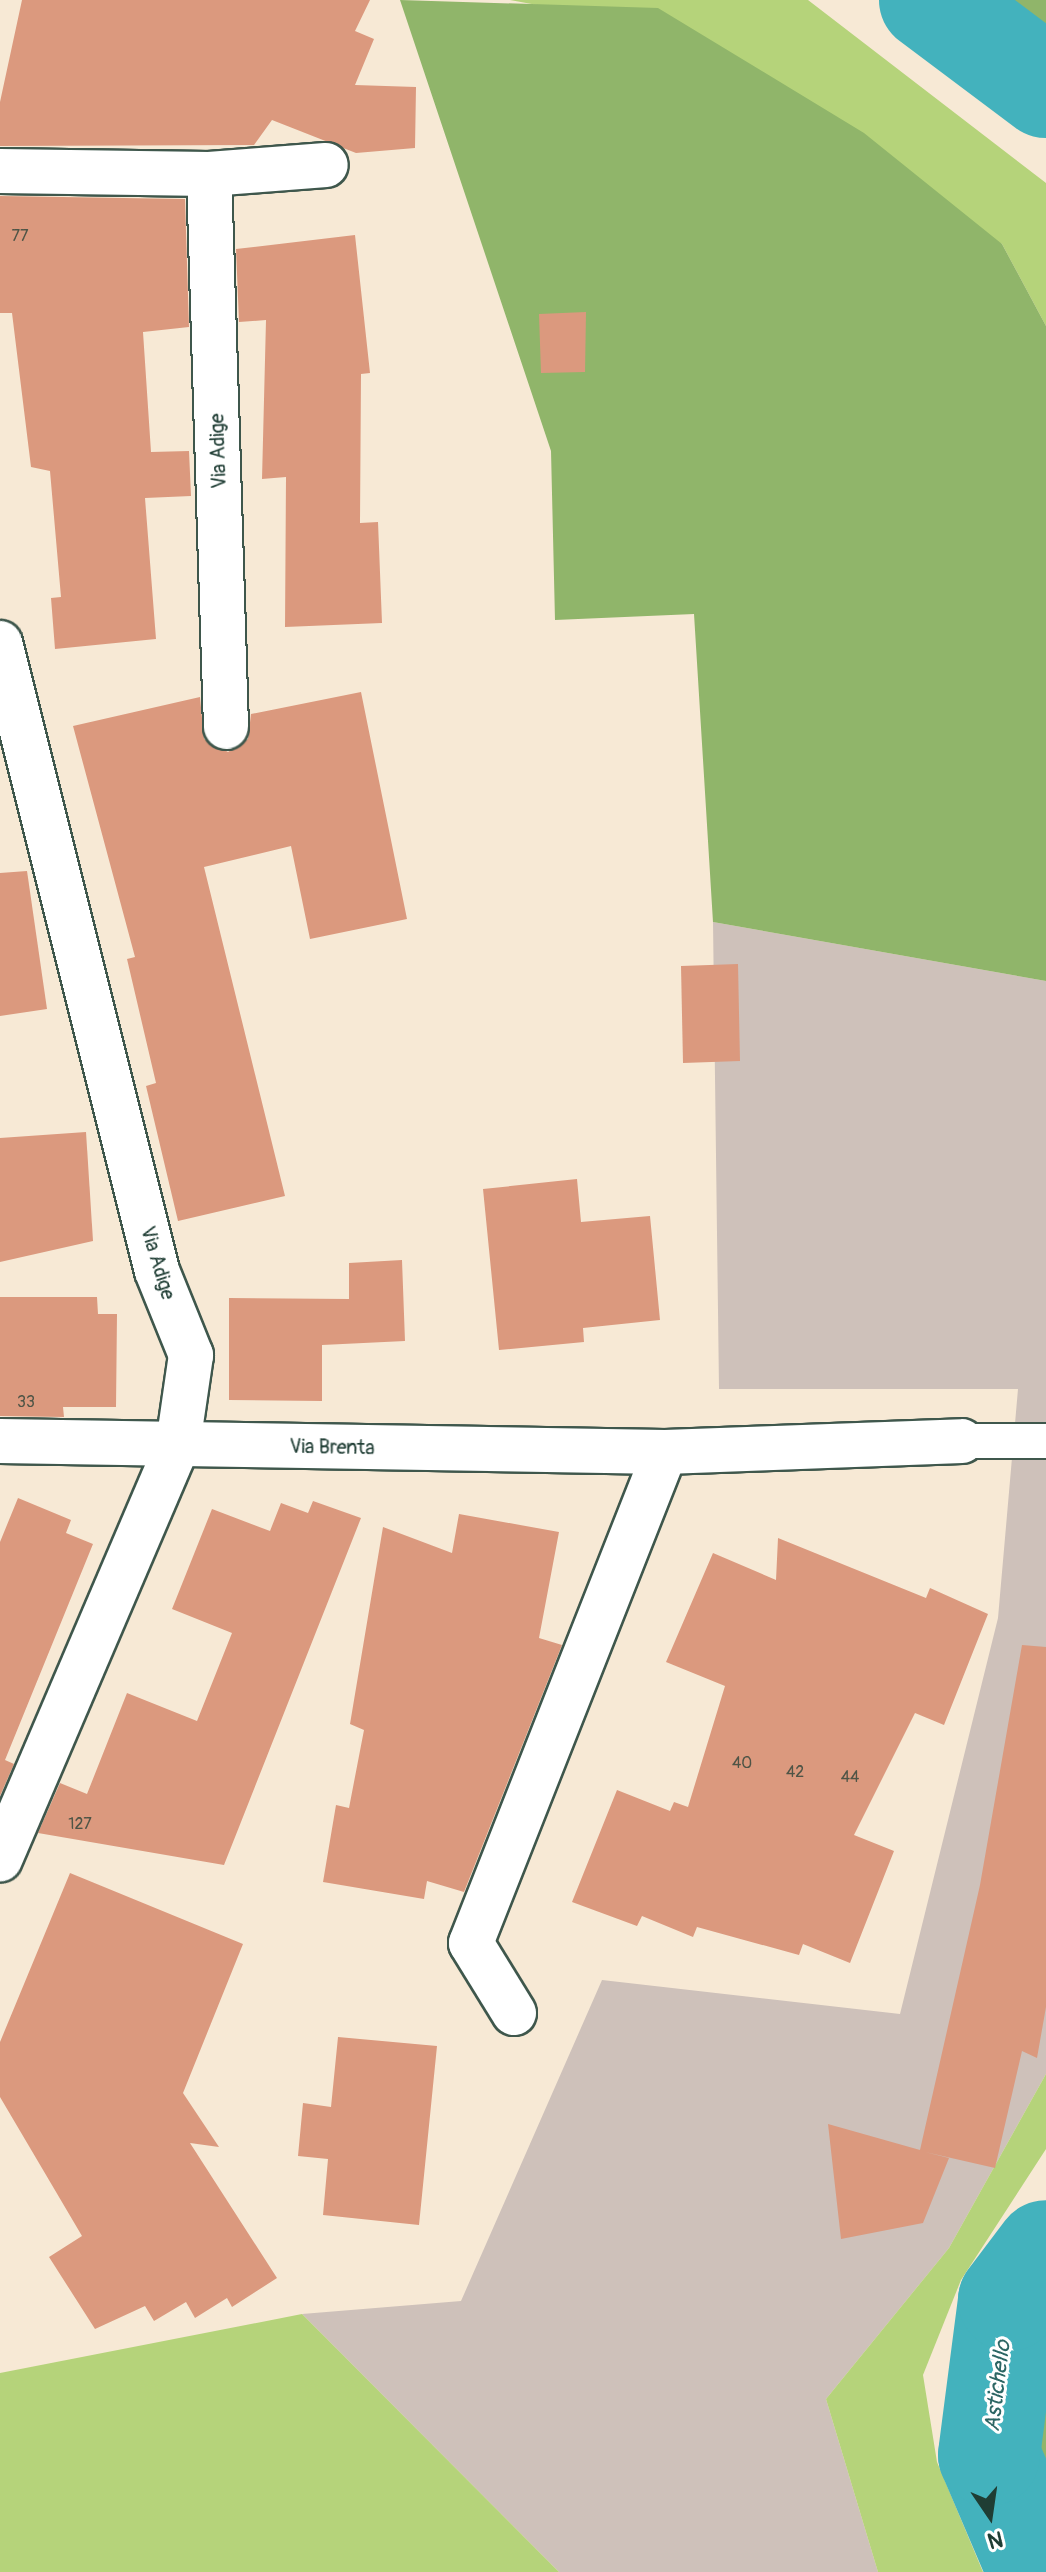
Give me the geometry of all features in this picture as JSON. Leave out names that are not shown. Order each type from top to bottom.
[{"type":"street","points":[[0,171],[209,174],[326,165]]},
{"type":"street","name":"Via Adige","points":[[209,174],[226,727]]},
{"type":"street","name":"Via Adige","points":[[0,643],[157,1271],[191,1355],[178,1444],[0,1859]]},
{"type":"street","name":"Via Brenta","points":[[0,1441],[665,1452],[962,1441]]},
{"type":"street","points":[[514,2013],[471,1943],[665,1452]]},
{"type":"lane","points":[[962,1441],[1046,1441]]},
{"type":"shaded area","points":[[713,922],[1046,981],[1046,2074],[949,2248],[826,2399],[878,2572],[559,2572],[302,2314],[461,2301],[602,1980],[900,2014],[998,1618],[1018,1389],[719,1389]]},
{"type":"green space","points":[[400,0],[658,8],[864,133],[1002,244],[1046,326],[1046,981],[713,922],[694,614],[555,620],[551,451]]},
{"type":"green space","points":[[510,0],[808,0],[1046,183],[1046,326],[1002,244],[537,5]]},
{"type":"green space","points":[[970,0],[1046,0],[1046,56]]},
{"type":"green space","points":[[1046,2074],[1046,2149],[961,2280],[923,2375],[937,2462],[983,2572],[878,2572],[826,2399],[949,2248]]},
{"type":"green space","points":[[302,2314],[559,2572],[0,2572],[0,2373]]},
{"type":"green space","points":[[1046,2347],[1046,2486],[1019,2392]]},
{"type":"building","points":[[22,0],[370,0],[355,31],[374,39],[355,85],[416,87],[415,148],[356,153],[272,120],[254,145],[0,146],[0,102]]},
{"type":"building","points":[[0,196],[185,199],[189,327],[143,332],[151,452],[189,451],[191,496],[145,498],[156,639],[55,649],[51,598],[61,597],[50,471],[31,467],[12,313],[0,313]]},
{"type":"building","points":[[355,235],[370,373],[361,374],[360,523],[378,522],[382,623],[285,627],[286,477],[262,479],[266,320],[239,322],[236,249]]},
{"type":"building","points":[[586,312],[585,372],[541,373],[539,314]]},
{"type":"building","points":[[361,692],[407,919],[310,939],[291,846],[204,867],[285,1196],[178,1221],[146,1086],[156,1083],[127,959],[135,957],[73,726],[200,697],[204,739],[228,752],[248,739],[251,714]]},
{"type":"building","points":[[27,871],[47,1009],[0,1016],[0,873]]},
{"type":"building","points":[[738,964],[740,1061],[683,1063],[681,966]]},
{"type":"building","points":[[86,1132],[93,1241],[0,1262],[0,1138]]},
{"type":"building","points":[[577,1179],[581,1222],[650,1216],[660,1320],[583,1328],[584,1342],[499,1350],[483,1189]]},
{"type":"building","points":[[402,1260],[405,1341],[322,1345],[322,1401],[229,1400],[229,1298],[349,1299],[349,1263]]},
{"type":"building","points":[[0,1297],[97,1297],[98,1314],[117,1314],[116,1407],[63,1407],[64,1417],[0,1416]]},
{"type":"building","points":[[18,1498],[71,1520],[66,1533],[93,1544],[5,1760],[14,1764],[0,1796],[0,1542]]},
{"type":"building","points":[[313,1501],[361,1518],[224,1865],[38,1833],[60,1783],[87,1794],[127,1693],[197,1721],[232,1633],[172,1609],[212,1509],[270,1531],[281,1503],[308,1513]]},
{"type":"building","points":[[459,1514],[559,1532],[539,1638],[562,1645],[464,1892],[427,1881],[424,1899],[323,1882],[336,1805],[349,1808],[364,1730],[350,1724],[383,1527],[452,1553]]},
{"type":"building","points":[[778,1538],[926,1598],[930,1588],[988,1614],[944,1725],[915,1713],[854,1835],[894,1851],[850,1963],[803,1944],[799,1955],[697,1927],[693,1937],[642,1916],[637,1926],[572,1902],[617,1790],[670,1811],[674,1802],[688,1807],[725,1686],[666,1662],[713,1553],[776,1580]]},
{"type":"building","points":[[1022,1645],[1046,1647],[1046,2007],[1037,2058],[1022,2051],[995,2168],[925,2152],[949,2158],[923,2223],[841,2239],[828,2124],[920,2150],[980,1885]]},
{"type":"building","points":[[70,1873],[243,1944],[183,2093],[219,2147],[190,2143],[277,2278],[232,2307],[227,2298],[195,2318],[186,2302],[154,2321],[145,2306],[95,2329],[49,2257],[82,2236],[0,2097],[0,2042]]},
{"type":"building","points":[[338,2037],[437,2046],[419,2225],[323,2215],[328,2159],[298,2156],[303,2103],[331,2107]]},
{"type":"waterway","name":"Astichello","points":[[930,0],[1046,87]]},
{"type":"waterway","name":"Astichello","points":[[1039,2572],[989,2455],[1009,2300],[1046,2251]]}]
